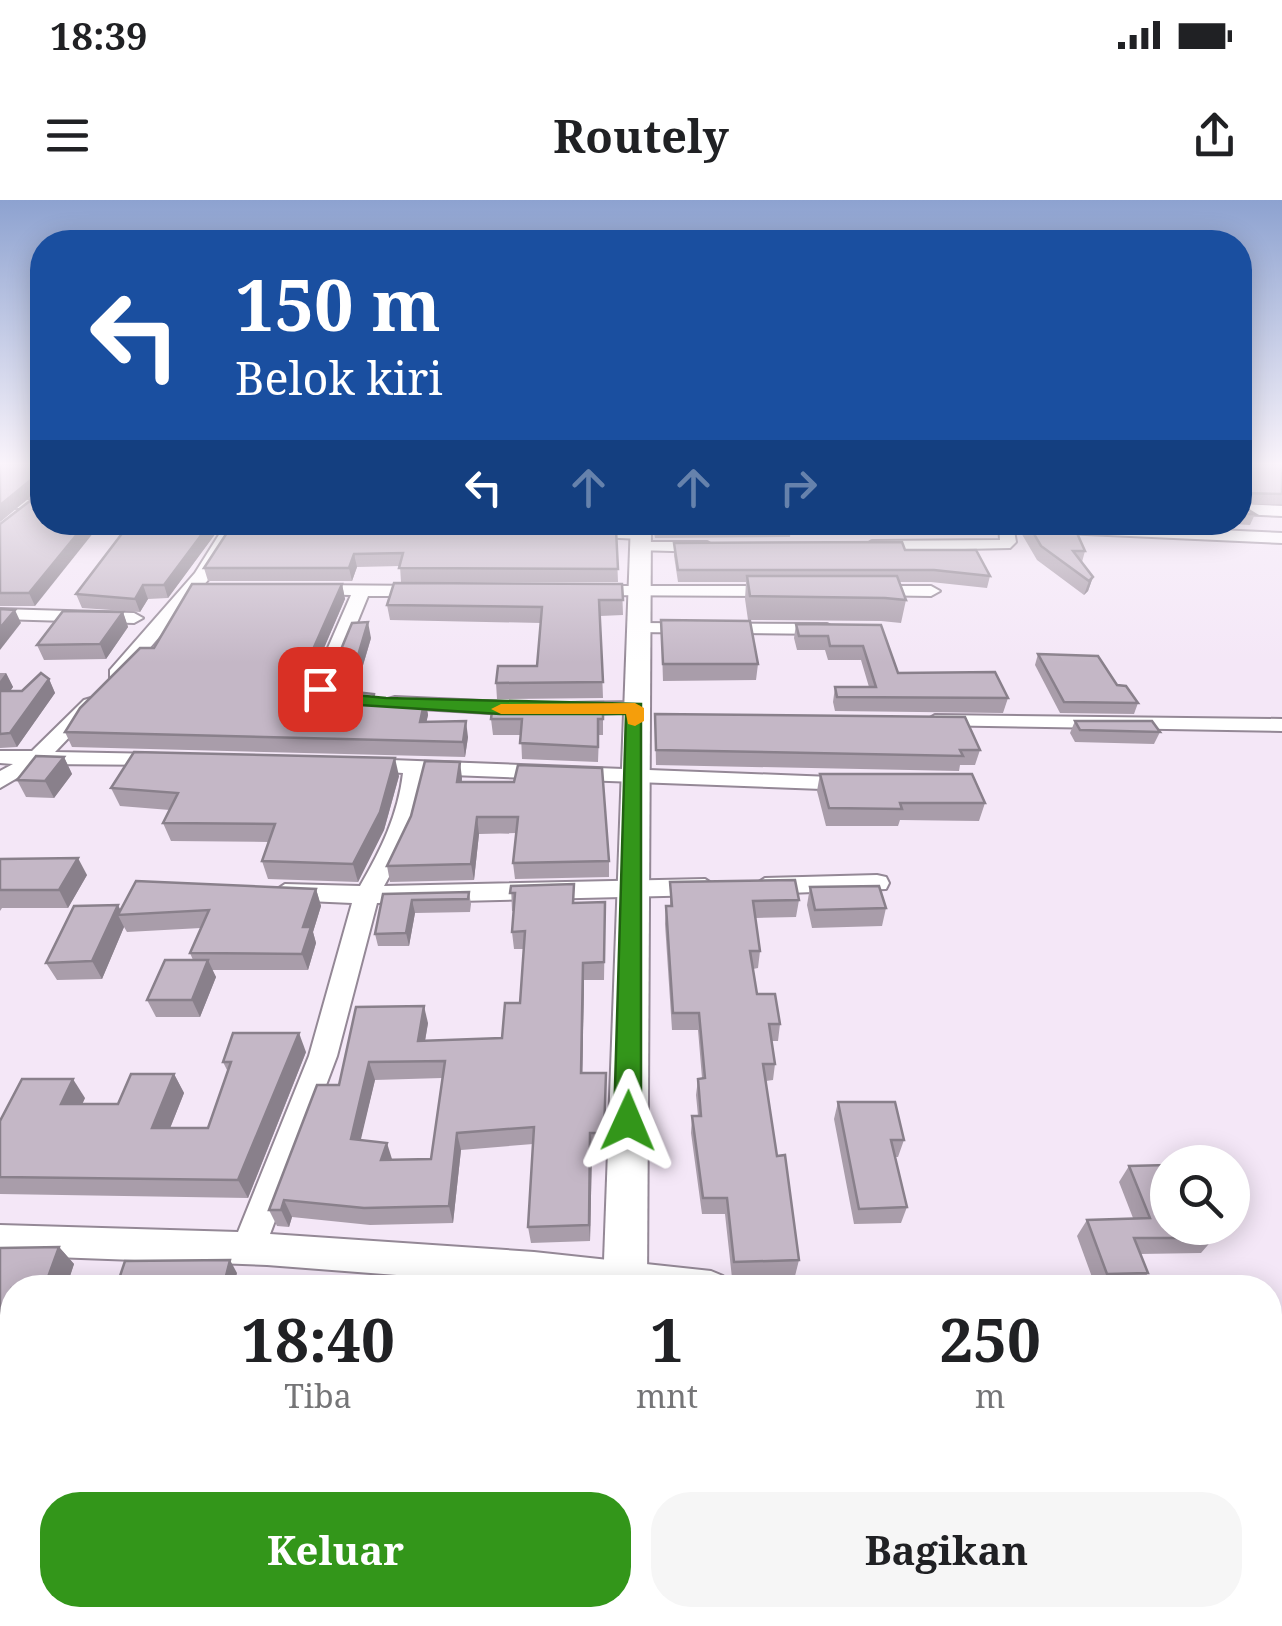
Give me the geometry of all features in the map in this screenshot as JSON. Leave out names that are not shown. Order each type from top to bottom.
[{"type":"street","points":[[1252,534],[1282,538]]},
{"type":"street","points":[[0,781],[38,757],[200,590],[228,535]]},
{"type":"street","points":[[625,1275],[633,773],[641,715],[637,628],[641,535]]},
{"type":"street","points":[[647,535],[722,547]]},
{"type":"street","points":[[860,546],[1004,545],[1008,542],[1006,535]]},
{"type":"street","points":[[286,590],[452,591]]},
{"type":"street","points":[[362,590],[320,694],[358,701],[641,715]]},
{"type":"street","points":[[565,591],[795,592]]},
{"type":"street","points":[[853,592],[931,592]]},
{"type":"street","points":[[0,614],[134,618]]},
{"type":"street","points":[[637,628],[844,630]]},
{"type":"street","points":[[908,721],[1282,725]]},
{"type":"street","points":[[0,758],[177,760]]},
{"type":"street","points":[[336,764],[633,773],[804,784],[863,783]]},
{"type":"street","points":[[248,1246],[322,1056],[367,895],[392,852],[412,799],[415,766]]},
{"type":"street","points":[[268,892],[367,895],[877,883]]},
{"type":"street","points":[[0,1240],[248,1246],[552,1275]]},
{"type":"building","points":[[0,531],[76,535],[29,593],[0,593]]},
{"type":"building","points":[[121,535],[201,535],[164,585],[143,585],[135,599],[76,594]]},
{"type":"building","points":[[226,535],[616,535],[618,569],[399,568],[403,553],[354,554],[349,568],[204,568]]},
{"type":"building","points":[[1035,535],[1078,535],[1085,551],[1073,551],[1093,577],[1089,581],[1041,546]]},
{"type":"building","points":[[902,542],[905,550],[976,550],[990,576],[934,570],[678,570],[674,543]]},
{"type":"building","points":[[747,576],[897,576],[906,600],[750,596]]},
{"type":"building","points":[[394,583],[622,584],[623,600],[599,600],[603,682],[496,683],[498,666],[537,666],[542,607],[387,605]]},
{"type":"building","points":[[192,584],[342,584],[303,672],[310,687],[374,694],[373,700],[425,699],[420,722],[466,721],[463,742],[65,732],[80,708],[140,648],[154,648]]},
{"type":"building","points":[[0,609],[15,610],[0,628]]},
{"type":"building","points":[[63,611],[123,612],[100,644],[37,645]]},
{"type":"building","points":[[661,620],[750,621],[758,664],[663,664]]},
{"type":"building","points":[[368,622],[353,672],[332,671],[352,623]]},
{"type":"building","points":[[796,624],[881,625],[898,673],[995,672],[1008,698],[837,697],[835,687],[876,687],[863,646],[830,646],[828,636],[799,636]]},
{"type":"building","points":[[1038,654],[1098,656],[1117,685],[1126,686],[1138,703],[1064,702]]},
{"type":"building","points":[[41,673],[49,679],[10,733],[0,734],[0,691],[22,691]]},
{"type":"building","points":[[603,702],[603,719],[598,719],[598,747],[520,743],[522,719],[491,719],[493,703]]},
{"type":"building","points":[[655,714],[965,717],[980,750],[960,750],[963,756],[656,750]]},
{"type":"building","points":[[1075,721],[1152,721],[1160,732],[1080,730]]},
{"type":"building","points":[[134,752],[395,758],[380,812],[353,864],[262,861],[275,824],[163,823],[178,793],[111,788]]},
{"type":"building","points":[[36,756],[64,757],[45,781],[17,780]]},
{"type":"building","points":[[425,761],[460,762],[457,782],[514,782],[518,765],[602,768],[609,861],[513,863],[518,817],[477,817],[471,864],[387,866],[411,816]]},
{"type":"building","points":[[820,774],[972,774],[985,803],[900,803],[902,809],[829,808]]},
{"type":"building","points":[[78,858],[59,890],[0,890],[0,859]]},
{"type":"building","points":[[795,880],[799,900],[753,901],[760,951],[750,951],[757,994],[775,994],[780,1024],[769,1024],[775,1064],[763,1064],[777,1156],[785,1155],[799,1260],[734,1262],[727,1198],[703,1198],[692,1116],[701,1116],[698,1079],[705,1078],[699,1013],[673,1013],[666,906],[672,906],[670,882]]},
{"type":"building","points":[[136,881],[316,889],[303,927],[311,927],[302,954],[190,953],[209,910],[118,915]]},
{"type":"building","points":[[574,884],[573,903],[605,902],[604,962],[583,963],[581,1073],[606,1073],[604,1133],[590,1133],[589,1225],[528,1227],[534,1127],[457,1133],[449,1206],[364,1208],[284,1200],[281,1210],[269,1210],[317,1085],[339,1085],[356,1007],[424,1006],[418,1041],[502,1038],[505,1003],[520,1003],[525,931],[512,932],[515,893],[510,893],[511,886]],"holes":[[[445,1061],[431,1159],[381,1160],[387,1143],[351,1139],[369,1062]]]},
{"type":"building","points":[[879,886],[886,908],[815,910],[810,887]]},
{"type":"building","points":[[469,892],[468,899],[412,900],[406,933],[375,934],[383,894]]},
{"type":"building","points":[[118,905],[92,961],[46,963],[74,906]]},
{"type":"building","points":[[165,960],[208,960],[192,1000],[147,1000]]},
{"type":"building","points":[[233,1033],[299,1033],[238,1180],[0,1177],[0,1121],[22,1079],[73,1079],[61,1104],[118,1104],[131,1074],[174,1074],[152,1128],[208,1128],[231,1062],[223,1062]]},
{"type":"building","points":[[838,1102],[895,1102],[904,1140],[891,1140],[907,1207],[859,1209]]},
{"type":"building","points":[[1150,1165],[1150,1218],[1129,1166]]},
{"type":"building","points":[[1150,1218],[1150,1238],[1134,1238],[1148,1273],[1107,1274],[1087,1220]]},
{"type":"building","points":[[59,1247],[49,1275],[0,1275],[0,1248]]},
{"type":"building","points":[[230,1260],[226,1275],[120,1275],[125,1261]]},
{"type":"slow traffic","points":[[501,709],[635,708],[635,721]]},
{"type":"route","points":[[320,689],[320,694],[329,698],[386,703],[500,709],[635,708],[628,1121]]}]
